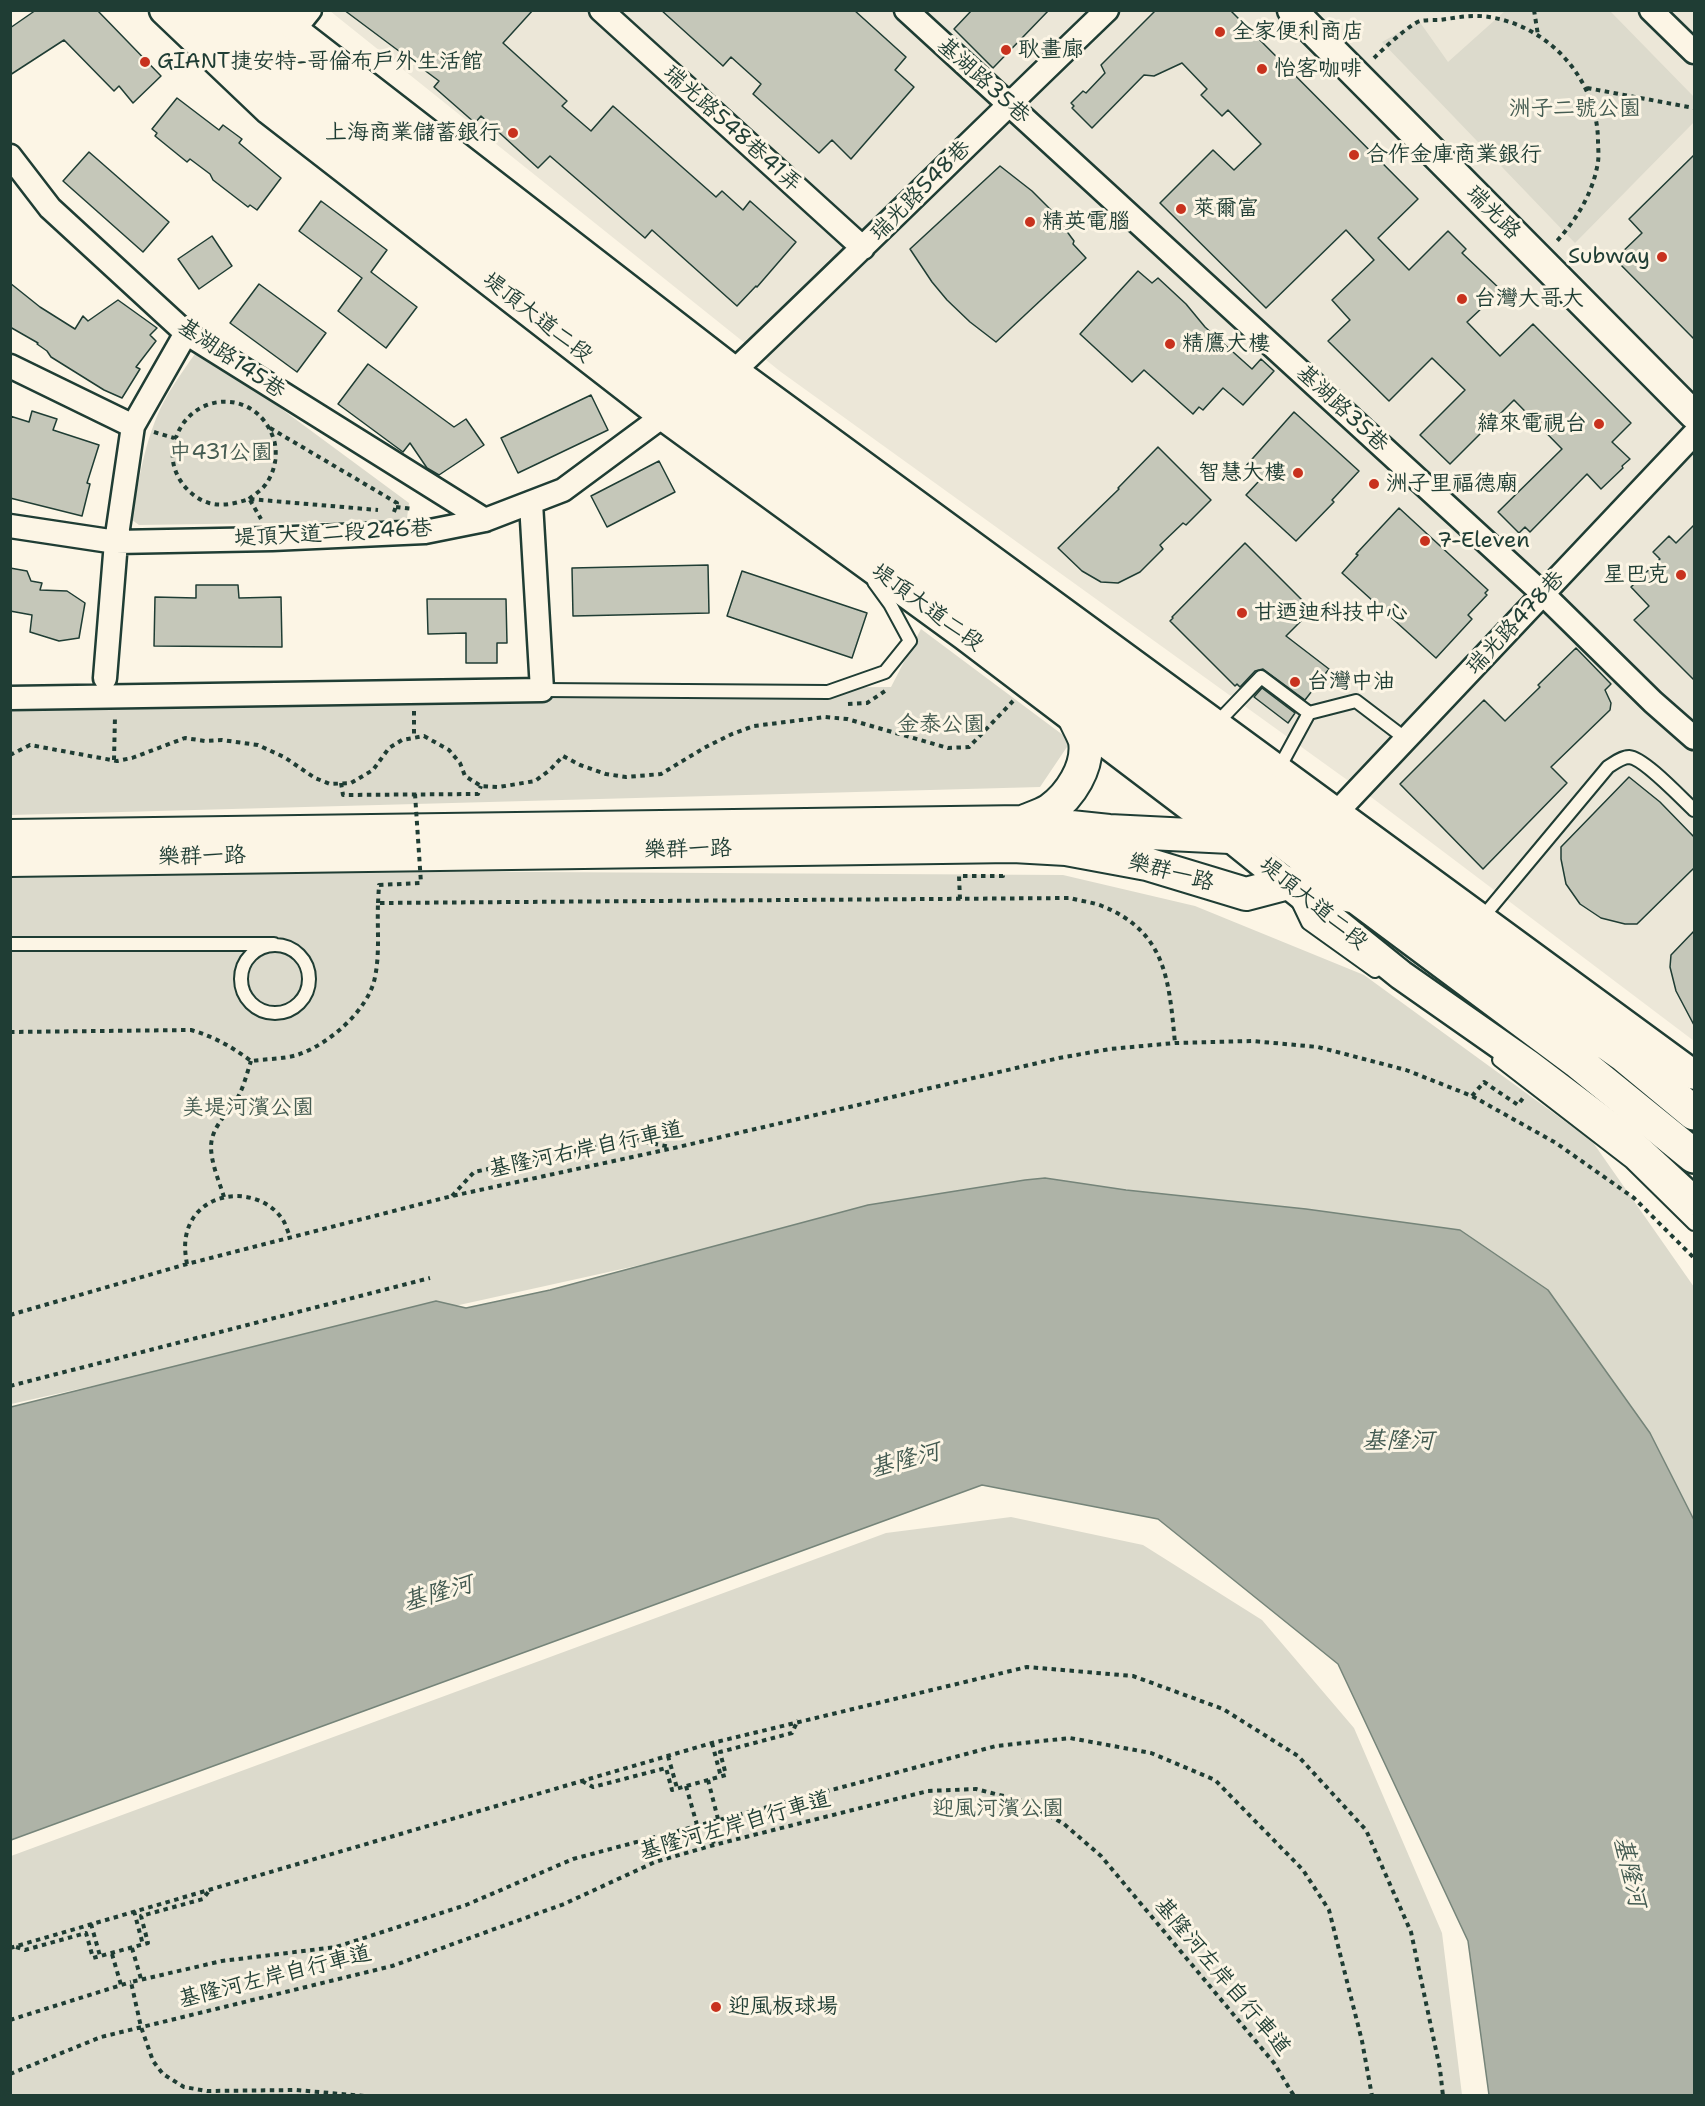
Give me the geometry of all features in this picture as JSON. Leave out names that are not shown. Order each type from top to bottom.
[{"type":"highway","name":"堤頂大道二段","points":[[196,10],[210,28],[312,116],[688,401],[980,610],[1357,897],[1577,1060],[1695,1156]]},
{"type":"highway","points":[[233,10],[272,47],[606,309],[1325,819],[1452,933],[1624,1055],[1695,1113]]},
{"type":"main road","points":[[1023,822],[1050,810],[1070,791],[1080,774],[1085,740],[1075,719]]},
{"type":"main road","name":"樂群一路","points":[[10,836],[1023,822],[1109,831],[1230,837],[1274,834],[1325,819]]},
{"type":"main road","name":"樂群一路","points":[[10,860],[1013,846],[1066,849],[1147,864],[1246,894],[1288,883],[1357,897]]},
{"type":"street","name":"堤頂大道二段","points":[[164,10],[268,110],[663,416],[857,557],[1230,837],[1401,975],[1528,1064],[1626,1138],[1695,1201]]},
{"type":"street","points":[[272,10],[302,20],[734,371],[1278,770],[1325,819],[1482,918],[1695,1075]]},
{"type":"street","name":"瑞光路548巷41弄","points":[[601,10],[863,249]]},
{"type":"street","name":"基湖路35巷","points":[[906,10],[1543,594],[1653,702],[1695,738]]},
{"type":"street","name":"瑞光路548巷","points":[[734,371],[863,249],[1107,10]]},
{"type":"street","name":"瑞光路","points":[[1292,10],[1695,415]]},
{"type":"street","points":[[1652,10],[1695,52]]},
{"type":"street","name":"基湖路145巷","points":[[10,156],[50,208],[186,333],[485,520]]},
{"type":"street","points":[[105,678],[116,542],[133,426],[186,333]]},
{"type":"street","points":[[10,366],[133,426]]},
{"type":"street","name":"堤頂大道二段246巷","points":[[10,526],[116,542],[272,539],[425,532],[485,520],[563,490],[663,416]]},
{"type":"street","name":"瑞光路478巷","points":[[1325,819],[1406,739],[1695,434]]},
{"type":"street","points":[[10,698],[542,690],[531,502]]},
{"type":"lane","points":[[542,690],[828,692],[885,672],[910,641],[890,604],[857,557]]},
{"type":"lane","points":[[1216,724],[1261,677],[1309,713]]},
{"type":"lane","points":[[1278,770],[1309,713],[1356,701],[1406,739]]},
{"type":"lane","points":[[1482,918],[1608,767],[1616,761],[1627,757],[1640,760],[1694,810]]},
{"type":"lane","points":[[1288,883],[1308,923],[1430,1010]]},
{"type":"lane","points":[[10,944],[274,944],[284,946],[294,950],[302,958],[309,978],[303,998],[296,1006],[276,1013],[265,1012],[247,1000],[240,980],[241,969],[246,959],[263,946],[274,944]]},
{"type":"lane","points":[[1486,1051],[1631,1162],[1695,1224]]},
{"type":"path","points":[[1534,10],[1538,34]]},
{"type":"path","points":[[1357,76],[1383,48],[1419,21],[1463,16],[1489,17],[1514,23],[1538,34],[1566,58],[1587,88],[1598,124],[1599,161],[1589,196],[1569,228]]},
{"type":"path","points":[[1587,88],[1695,108]]},
{"type":"path","points":[[249,499],[395,512],[397,503],[270,428],[256,412],[239,403],[219,401],[200,407],[184,419],[174,438],[172,456],[178,477],[190,493],[209,503],[230,505],[249,499],[266,485],[274,468],[276,449],[270,428]]},
{"type":"path","points":[[10,754],[30,745],[117,761],[132,758],[185,738],[205,741],[222,740],[258,745],[284,757],[315,778],[330,784],[351,783],[373,770],[389,748],[402,740],[424,736],[450,750],[460,763],[465,776],[481,786],[499,787],[535,781],[563,756],[606,774],[626,777],[661,774],[704,748],[754,726],[825,717],[847,719],[948,748],[969,747],[1018,696]]},
{"type":"path","points":[[341,783],[343,795],[478,794],[481,786]]},
{"type":"path","points":[[10,1032],[191,1030],[229,1045],[251,1061],[304,1052],[348,1023],[359,1012],[375,979],[378,885],[421,883],[415,794]]},
{"type":"path","points":[[960,899],[959,876],[1003,876],[1003,871]]},
{"type":"path","points":[[378,903],[1070,898],[1101,906],[1128,919],[1149,939],[1162,962],[1170,989],[1175,1043]]},
{"type":"path","name":"基隆河右岸自行車道","points":[[10,1315],[187,1264],[452,1196],[674,1148],[1059,1058],[1110,1049],[1175,1043],[1252,1041],[1318,1047],[1406,1070],[1472,1096],[1556,1143],[1634,1198],[1695,1258]]},
{"type":"path","points":[[224,1197],[211,1145],[214,1132],[238,1097],[251,1061]]},
{"type":"path","points":[[1472,1096],[1484,1082],[1518,1105],[1521,1101]]},
{"type":"path","points":[[452,1196],[474,1172],[632,1139],[674,1148]]},
{"type":"path","points":[[187,1264],[184,1247],[187,1230],[196,1215],[208,1204],[224,1197],[241,1195],[258,1199],[273,1208],[284,1221],[290,1237]]},
{"type":"path","points":[[10,1386],[430,1278]]},
{"type":"path","points":[[13,1948],[712,1743],[798,1720],[1027,1667],[1133,1676],[1223,1709],[1298,1756],[1366,1830],[1411,1932],[1440,2069],[1443,2096]]},
{"type":"path","points":[[582,1781],[593,1787],[666,1768],[672,1790],[721,1777],[726,1775],[720,1752],[792,1733],[798,1720]]},
{"type":"path","points":[[10,2020],[141,1979],[222,1961],[336,1947],[466,1905],[573,1859],[996,1746],[1070,1738],[1151,1754],[1215,1780],[1304,1870],[1329,1910],[1362,2041],[1372,2096]]},
{"type":"path","points":[[712,1743],[721,1777]]},
{"type":"path","points":[[668,1756],[677,1788]]},
{"type":"path","points":[[708,1780],[718,1819]]},
{"type":"path","points":[[686,1786],[697,1825]]},
{"type":"path","name":"基隆河左岸自行車道","points":[[10,2074],[101,2037],[393,1966],[564,1904],[655,1862],[928,1791],[976,1789],[1023,1802],[1064,1824],[1101,1856],[1274,2063],[1294,2096]]},
{"type":"path","points":[[708,1822],[714,1845]]},
{"type":"path","points":[[13,1948],[25,1950],[86,1933],[93,1958],[143,1945],[148,1943],[141,1916],[203,1899],[210,1889]]},
{"type":"path","points":[[134,1911],[143,1945]]},
{"type":"path","points":[[91,1924],[100,1956]]},
{"type":"path","points":[[132,1948],[141,1979]]},
{"type":"path","points":[[112,1953],[121,1984]]},
{"type":"path","points":[[131,1982],[141,2027],[153,2061],[164,2074],[184,2087],[207,2091],[296,2090],[364,2096]]},
{"type":"shaded area","points":[[330,11],[1694,11],[1694,1041],[1375,800],[781,372]]},
{"type":"green space","name":"洲子二號公園","points":[[1505,11],[1610,11],[1694,97],[1694,122],[1575,243],[1382,42],[1419,21],[1448,62]]},
{"type":"green space","name":"中431公園","points":[[197,351],[203,351],[409,503],[407,518],[401,521],[139,525],[132,520],[141,471],[154,424],[178,377]]},
{"type":"green space","name":"金泰公園","points":[[921,629],[1071,741],[1040,787],[11,815],[10,690],[113,693],[891,687]]},
{"type":"green space","name":"美堤河濱公園","points":[[11,869],[1063,875],[1195,906],[1364,975],[1592,1141],[1694,1287],[1694,1520],[1650,1433],[1025,1180],[11,1404]]},
{"type":"green space","name":"迎風河濱公園","points":[[1011,1517],[1143,1545],[1262,1620],[1354,1728],[1442,1933],[1462,2095],[11,2095],[11,1856],[886,1533]]},
{"type":"water","name":"基隆河","points":[[1045,1178],[1126,1190],[1306,1209],[1460,1230],[1548,1290],[1650,1433],[1694,1520],[1694,2095],[1489,2095],[1468,1941],[1338,1664],[1158,1519],[982,1485],[11,1840],[11,1407],[436,1301],[466,1308],[550,1290],[868,1205]]},
{"type":"building","points":[[36,10],[97,10],[161,76],[133,103],[119,86],[114,91],[64,40],[10,75],[10,28]]},
{"type":"building","points":[[344,10],[533,10],[503,43],[567,101],[562,106],[591,131],[613,106],[716,197],[722,191],[743,210],[750,201],[796,242],[757,287],[737,306],[652,230],[645,238],[550,156],[538,168],[481,116],[475,123],[434,87],[439,81]]},
{"type":"building","points":[[661,10],[854,10],[906,57],[895,70],[914,87],[851,159],[832,140],[819,153],[753,94],[761,84],[731,57],[723,66]]},
{"type":"building","points":[[972,10],[1049,10],[993,68],[954,29]]},
{"type":"building","points":[[1156,10],[1230,10],[1418,199],[1378,238],[1409,270],[1448,231],[1466,249],[1462,253],[1501,290],[1467,322],[1500,356],[1533,324],[1631,423],[1612,442],[1630,459],[1622,466],[1623,468],[1601,489],[1587,474],[1530,532],[1525,527],[1519,533],[1498,512],[1562,449],[1514,400],[1450,464],[1420,435],[1465,390],[1432,358],[1389,401],[1328,341],[1350,320],[1332,300],[1374,260],[1346,230],[1266,308],[1160,203],[1213,150],[1234,170],[1261,144],[1228,110],[1222,116],[1201,95],[1207,89],[1182,63],[1154,76],[1144,75],[1092,128],[1072,108],[1074,106],[1071,103],[1083,91],[1086,93],[1105,73],[1101,65]]},
{"type":"building","points":[[177,98],[219,130],[223,125],[242,139],[239,143],[281,178],[257,210],[250,205],[248,207],[213,180],[210,174],[190,159],[187,162],[155,136],[157,133],[152,129]]},
{"type":"building","points":[[89,152],[169,222],[143,252],[63,181]]},
{"type":"building","points":[[1695,154],[1695,340],[1615,259],[1642,233],[1629,219]]},
{"type":"building","points":[[1000,166],[1032,191],[1052,211],[1074,241],[1073,244],[1086,258],[996,342],[947,300],[910,249]]},
{"type":"building","points":[[321,201],[387,250],[371,272],[417,307],[386,348],[338,311],[362,278],[299,231]]},
{"type":"building","points":[[212,236],[232,266],[199,289],[178,259]]},
{"type":"building","name":"精鷹大樓","points":[[1138,271],[1152,283],[1158,278],[1186,304],[1205,327],[1252,369],[1261,359],[1274,371],[1243,405],[1223,388],[1203,410],[1199,407],[1193,414],[1144,370],[1132,382],[1080,334]]},
{"type":"building","points":[[10,283],[40,307],[75,329],[83,316],[88,321],[118,300],[157,328],[150,335],[156,341],[136,367],[140,369],[122,398],[104,390],[51,357],[38,343],[10,327]]},
{"type":"building","points":[[259,284],[326,333],[297,372],[230,323]]},
{"type":"building","points":[[368,364],[454,427],[466,419],[484,445],[439,475],[427,468],[410,443],[403,452],[338,404]]},
{"type":"building","points":[[591,395],[608,430],[518,473],[501,438]]},
{"type":"building","points":[[32,411],[57,419],[53,430],[99,445],[87,483],[90,484],[82,516],[10,498],[10,416],[29,422]]},
{"type":"building","name":"智慧大樓","points":[[1294,412],[1359,471],[1332,500],[1334,502],[1296,541],[1246,495],[1259,481],[1245,467]]},
{"type":"building","points":[[1158,447],[1211,500],[1186,525],[1183,523],[1160,545],[1163,549],[1140,572],[1118,583],[1101,582],[1082,571],[1058,548],[1119,489]]},
{"type":"building","points":[[659,461],[675,492],[607,527],[591,496]]},
{"type":"building","points":[[1399,508],[1488,590],[1485,593],[1487,595],[1468,615],[1472,619],[1436,658],[1342,573],[1358,555],[1356,554]]},
{"type":"building","points":[[1695,524],[1695,681],[1634,620],[1649,606],[1631,587],[1660,559],[1653,552],[1669,536],[1676,543]]},
{"type":"building","name":"甘迺迪科技中心","points":[[1245,543],[1312,610],[1286,636],[1329,669],[1305,700],[1263,669],[1255,671],[1240,687],[1237,684],[1235,686],[1170,621]]},
{"type":"building","points":[[708,565],[709,613],[573,616],[572,568]]},
{"type":"building","points":[[10,568],[27,571],[31,581],[42,583],[40,590],[67,591],[85,603],[79,638],[59,641],[30,632],[32,615],[10,611]]},
{"type":"building","points":[[742,571],[867,613],[852,658],[727,616]]},
{"type":"building","points":[[196,585],[238,585],[239,598],[281,597],[282,647],[154,646],[155,597],[196,598]]},
{"type":"building","points":[[427,599],[506,599],[507,643],[497,643],[497,663],[466,663],[466,633],[428,634]]},
{"type":"building","points":[[1576,648],[1611,684],[1605,690],[1611,703],[1610,710],[1551,767],[1567,783],[1483,869],[1400,784],[1484,700],[1505,721]]},
{"type":"building","points":[[1262,688],[1295,713],[1288,723],[1254,697]]},
{"type":"building","points":[[1629,777],[1660,802],[1695,838],[1695,867],[1637,924],[1625,924],[1601,918],[1580,904],[1566,884],[1561,859],[1561,847]]},
{"type":"building","points":[[1695,930],[1695,1027],[1676,991],[1670,967],[1671,955]]},
{"type":"place","name":"全家便利商店","points":[[1220,32]]},
{"type":"place","name":"耿畫廊","points":[[1006,50]]},
{"type":"place","name":"GIANT捷安特-哥倫布戶外生活館","points":[[145,62]]},
{"type":"place","name":"怡客咖啡","points":[[1262,69]]},
{"type":"place","name":"上海商業儲蓄銀行","points":[[513,133]]},
{"type":"place","name":"合作金庫商業銀行","points":[[1354,155]]},
{"type":"place","name":"萊爾富","points":[[1181,209]]},
{"type":"place","name":"精英電腦","points":[[1030,222]]},
{"type":"place","name":"Subway","points":[[1662,257]]},
{"type":"place","name":"台灣大哥大","points":[[1462,299]]},
{"type":"place","name":"精鷹大樓","points":[[1170,344]]},
{"type":"place","name":"緯來電視台","points":[[1599,424]]},
{"type":"place","name":"智慧大樓","points":[[1298,473]]},
{"type":"place","name":"洲子里福德廟","points":[[1374,484]]},
{"type":"place","name":"7-Eleven","points":[[1425,541]]},
{"type":"place","name":"星巴克","points":[[1681,575]]},
{"type":"place","name":"甘迺迪科技中心","points":[[1242,613]]},
{"type":"place","name":"台灣中油","points":[[1295,682]]},
{"type":"place","name":"迎風板球場","points":[[716,2007]]}]
